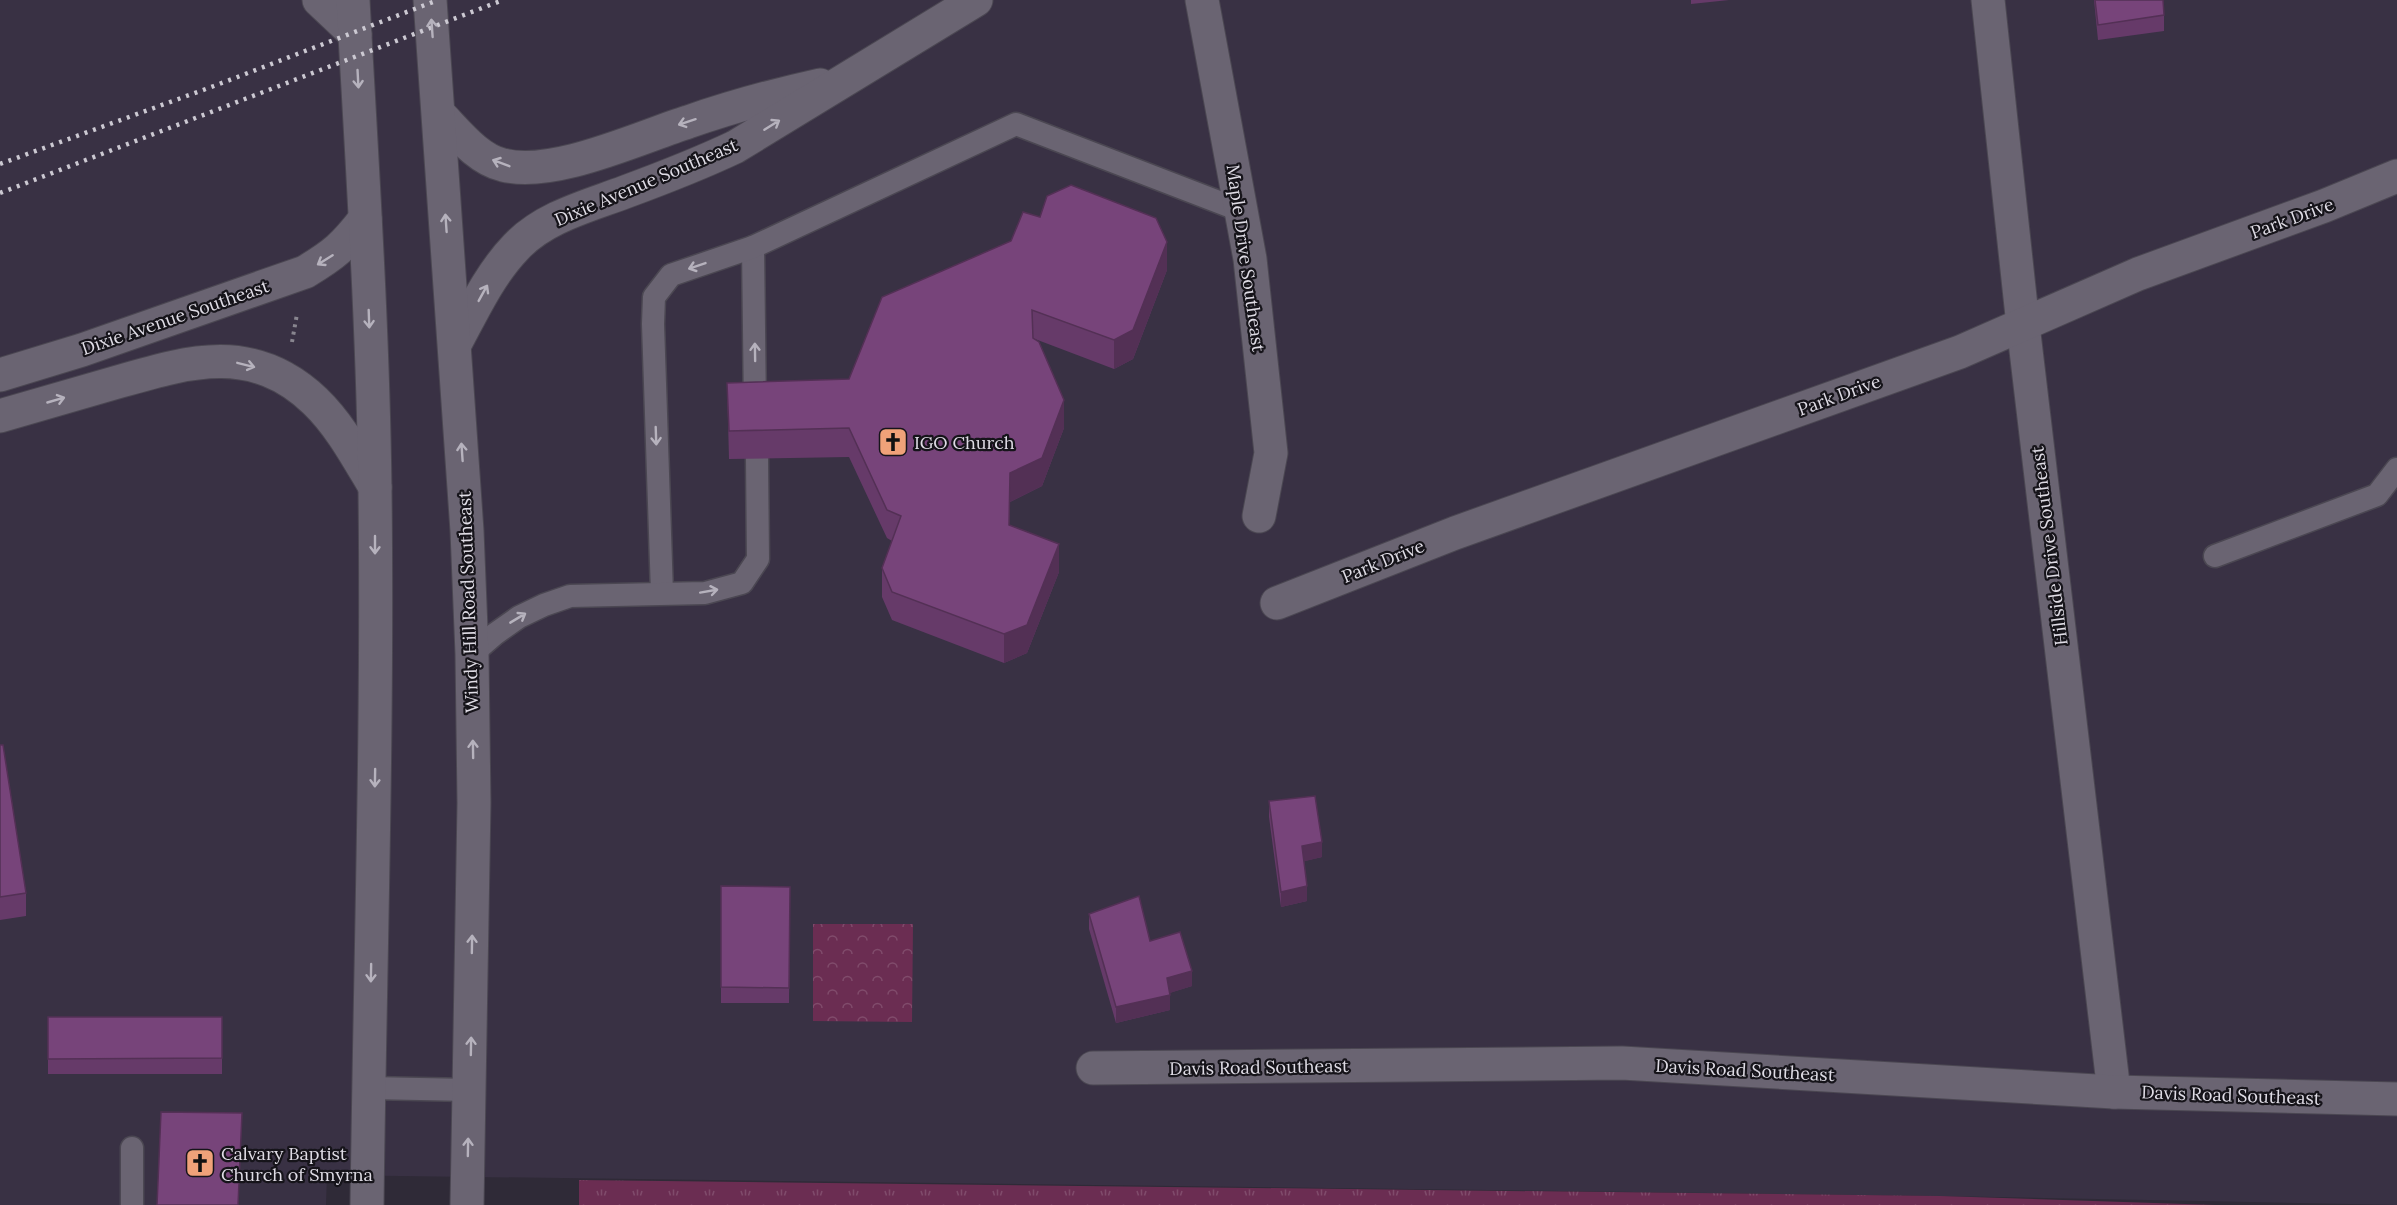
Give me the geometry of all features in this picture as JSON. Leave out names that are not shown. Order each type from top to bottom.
[{"type":"street","points":[[319,0],[355,34]]},
{"type":"street","points":[[353,0],[365,219],[375,487],[376,720],[368,1205]]},
{"type":"street","name":"Windy Hill Road Southeast","points":[[430,0],[454,344],[472,654],[474,803],[466,1205]]},
{"type":"street","name":"Dixie Avenue Southeast","points":[[454,344],[499,268],[516,246],[536,229],[560,217],[696,165],[735,147],[976,0]]},
{"type":"street","name":"Maple Drive Southeast","points":[[1202,0],[1250,259],[1271,453],[1259,516]]},
{"type":"street","name":"Hillside Drive Southeast","points":[[1988,0],[2023,325],[2114,1092]]},
{"type":"street","name":"Dixie Avenue Southeast","points":[[439,114],[474,149],[500,165],[522,169],[548,167],[573,161],[768,97],[845,79]]},
{"type":"street","name":"Park Drive","points":[[1277,603],[1455,533],[1960,352],[2138,274],[2324,206],[2397,176]]},
{"type":"street","name":"Dixie Avenue Southeast","points":[[0,375],[82,350],[305,272],[333,256],[345,245],[365,219]]},
{"type":"street","points":[[0,416],[180,364],[233,361],[287,380],[315,401],[339,429],[375,487]]},
{"type":"street","name":"Davis Road Southeast","points":[[1093,1068],[1622,1063],[2114,1092],[2397,1099]]},
{"type":"lane","points":[[662,593],[653,324],[654,297],[670,275],[753,247],[1016,124],[1242,211]]},
{"type":"lane","points":[[753,247],[755,410]]},
{"type":"lane","points":[[472,654],[519,617],[570,596],[705,593],[741,583],[758,559],[757,459]]},
{"type":"lane","points":[[2215,556],[2377,495],[2397,469]]},
{"type":"lane","points":[[369,1088],[470,1090]]},
{"type":"lane","points":[[132,1148],[132,1205]]},
{"type":"path","points":[[290,350],[298,306]]},
{"type":"shaded area","points":[[0,0],[2397,0],[2397,1205],[1940,1196],[327,1175],[326,1205],[0,1205]]},
{"type":"green space","points":[[813,924],[913,924],[912,1022],[813,1021]]},
{"type":"green space","points":[[579,1180],[1940,1196],[2215,1205],[579,1205]]},
{"type":"building","points":[[2095,0],[2163,0],[2164,15],[2098,25]]},
{"type":"building","name":"IGO Church","points":[[1071,185],[1156,218],[1167,242],[1133,330],[1114,340],[1032,310],[1033,338],[1039,342],[1064,400],[1042,458],[1010,473],[1009,525],[1059,544],[1027,625],[1004,634],[892,592],[882,568],[901,516],[887,510],[849,428],[729,431],[727,383],[849,379],[882,297],[1011,241],[1023,212],[1040,217],[1047,196]]},
{"type":"building","points":[[0,745],[3,745],[26,893],[0,897]]},
{"type":"building","points":[[1315,796],[1322,842],[1302,846],[1307,886],[1281,892],[1269,801]]},
{"type":"building","points":[[721,886],[790,887],[789,988],[721,987]]},
{"type":"building","points":[[1139,896],[1150,941],[1180,932],[1192,971],[1167,978],[1170,995],[1116,1007],[1089,914]]},
{"type":"building","points":[[48,1017],[222,1017],[222,1058],[48,1059]]},
{"type":"building","name":"Calvary Baptist Church of Smyrna","points":[[161,1112],[242,1113],[238,1205],[157,1205]]},
{"type":"railway","points":[[0,164],[214,86],[438,0]]},
{"type":"railway","points":[[0,193],[503,0]]},
{"type":"place","name":"IGO Church","points":[[893,442]]},
{"type":"place","name":"Calvary Baptist Church of Smyrna","points":[[200,1163]]}]
